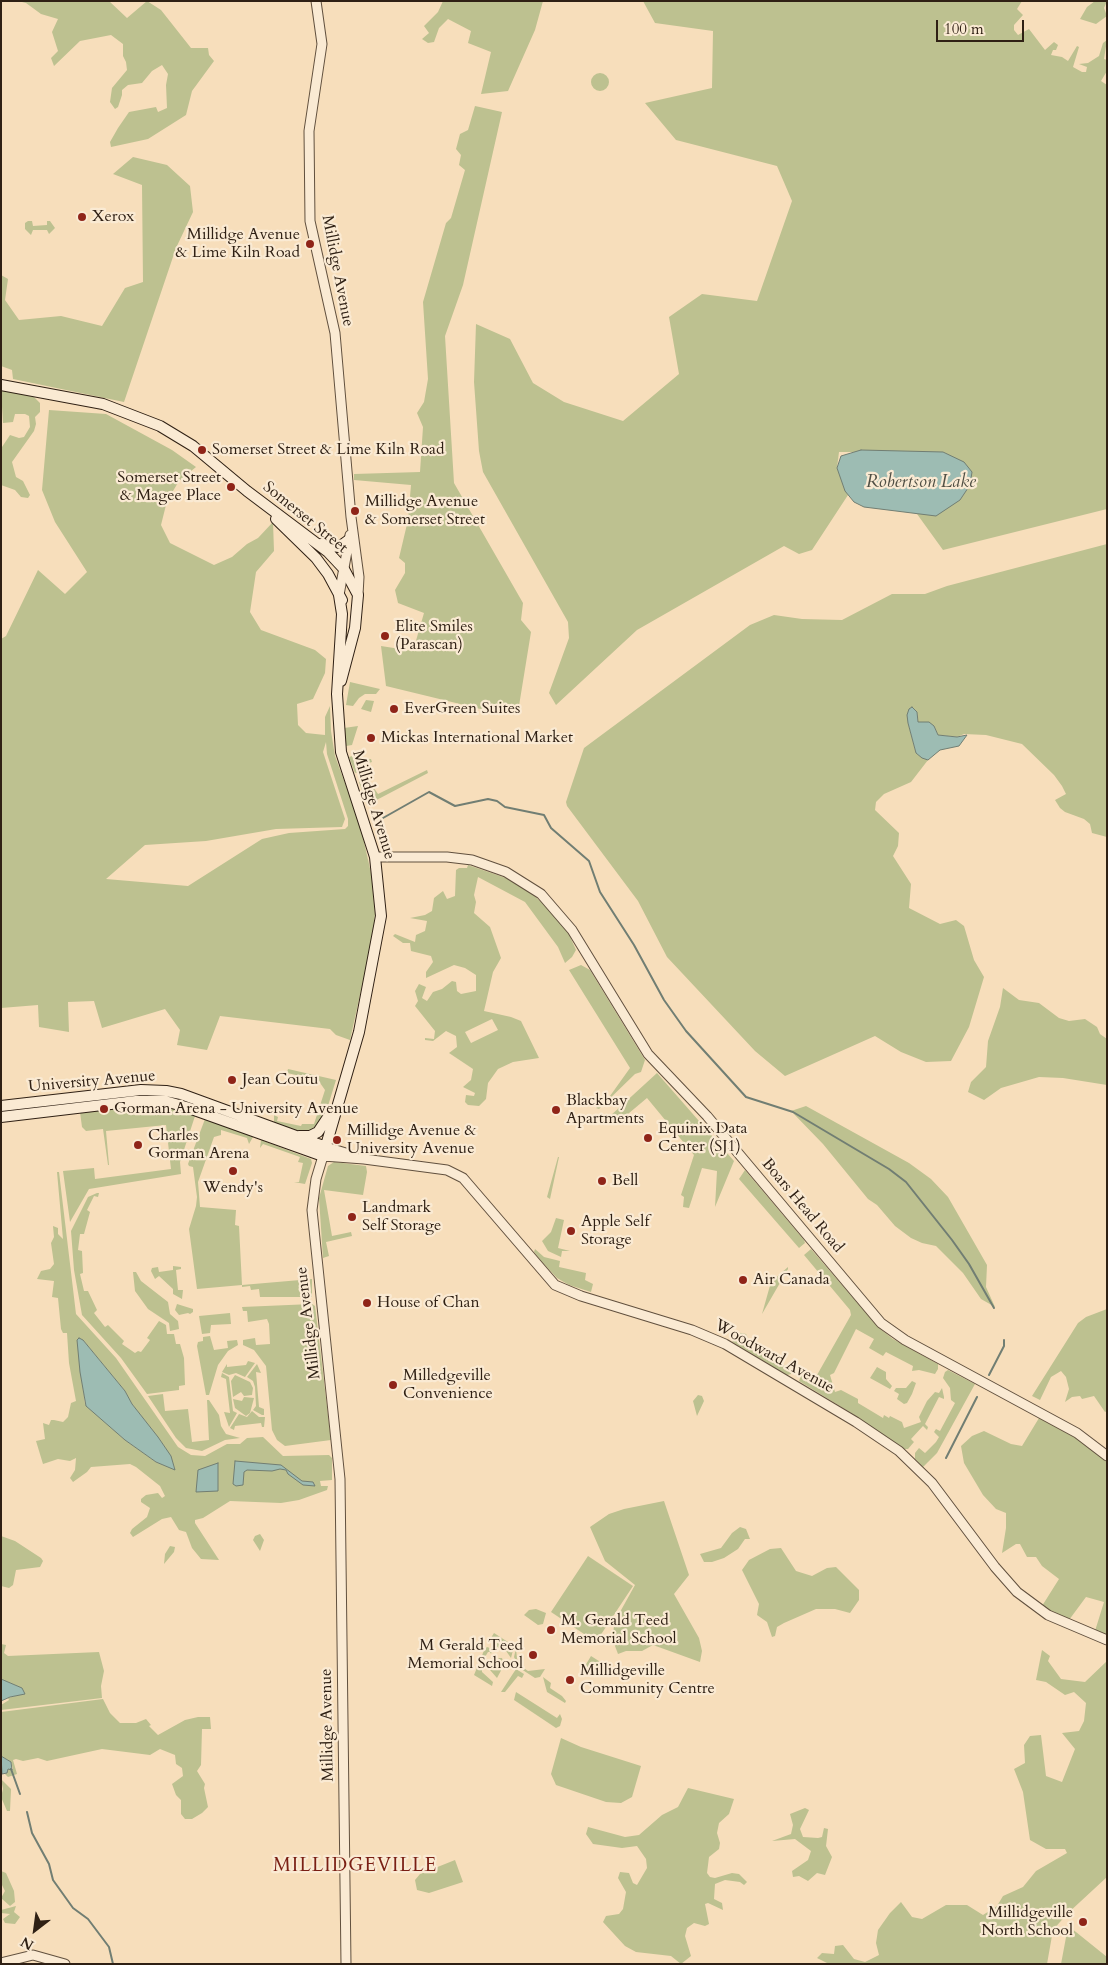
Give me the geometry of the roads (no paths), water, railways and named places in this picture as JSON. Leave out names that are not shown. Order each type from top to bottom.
[{"type":"main road","name":"Somerset Street","points":[[1,385],[84,400],[146,420],[193,446],[246,491],[316,558],[328,574],[348,615],[357,616]]},
{"type":"main road","name":"Somerset Street","points":[[246,491],[315,541],[344,569],[358,595]]},
{"type":"main road","points":[[315,541],[333,547],[344,545],[350,539]]},
{"type":"main road","name":"Millidge Avenue","points":[[324,1152],[359,1032],[381,922],[381,897],[375,856],[341,756],[338,694],[342,614],[339,595]]},
{"type":"main road","name":"Millidge Avenue","points":[[338,694],[357,616],[358,595]]},
{"type":"main road","points":[[294,1136],[310,1136],[321,1129],[344,1087]]},
{"type":"main road","name":"University Avenue","points":[[1,1106],[141,1090],[166,1091],[182,1094],[294,1136],[324,1152]]},
{"type":"main road","name":"University Avenue","points":[[1,1117],[136,1101],[165,1102],[186,1107],[324,1152]]},
{"type":"street","name":"Millidge Avenue","points":[[316,1],[322,44],[309,131],[310,221],[334,333],[351,517],[358,569],[358,595]]},
{"type":"street","name":"Millidge Avenue","points":[[339,595],[350,539],[351,517]]},
{"type":"street","name":"Boars Head Road","points":[[375,856],[472,860],[506,872],[541,894],[572,930],[648,1054],[707,1116],[881,1323],[905,1340],[1077,1433],[1107,1456]]},
{"type":"street","name":"Millidge Avenue","points":[[324,1152],[316,1179],[312,1210],[340,1479],[346,1964]]},
{"type":"street","name":"Woodward Avenue","points":[[324,1152],[447,1170],[456,1174],[470,1184],[543,1274],[555,1285],[581,1296],[692,1330],[725,1344],[856,1422],[899,1451],[932,1483],[995,1568],[1033,1606],[1107,1640]]},
{"type":"street","points":[[1,1962],[33,1955],[65,1964]]},
{"type":"water","name":"Robertson Lake","points":[[861,450],[943,452],[964,462],[972,472],[970,485],[960,500],[936,516],[864,507],[854,502],[845,491],[837,468],[841,456]]},
{"type":"water","points":[[912,707],[917,712],[918,722],[929,722],[934,726],[938,735],[957,737],[967,735],[959,746],[940,750],[928,760],[922,758],[916,753],[908,723],[907,715]]},
{"type":"water","points":[[79,1338],[83,1340],[125,1391],[132,1404],[171,1456],[175,1470],[156,1462],[125,1440],[86,1406],[80,1372],[77,1340]]},
{"type":"water","points":[[235,1461],[281,1465],[302,1481],[313,1482],[315,1486],[303,1485],[288,1474],[286,1470],[280,1469],[272,1471],[247,1470],[244,1472],[243,1485],[236,1486],[233,1484]]},
{"type":"water","points":[[218,1463],[218,1491],[196,1492],[198,1470]]},
{"type":"water","points":[[1,1679],[22,1688],[25,1694],[1,1701]]},
{"type":"water","points":[[1,1756],[11,1762],[12,1770],[8,1769],[7,1773],[2,1774]]},
{"type":"waterway","points":[[383,818],[429,792],[455,806],[488,799],[497,801],[505,807],[544,815],[551,828],[589,861],[600,892],[634,945],[664,1000],[686,1031],[746,1097],[793,1112],[889,1169],[906,1182],[969,1264],[994,1308]]},
{"type":"waterway","points":[[989,1375],[1004,1346],[1004,1340]]},
{"type":"waterway","points":[[946,1458],[977,1397]]},
{"type":"waterway","points":[[11,1769],[20,1794]]},
{"type":"waterway","points":[[27,1812],[32,1833],[49,1864],[53,1880],[73,1908],[88,1919],[109,1947],[113,1964]]},
{"type":"place","name":"Xerox","points":[[82,217]]},
{"type":"place","name":"Millidge Avenue & Lime Kiln Road","points":[[310,244]]},
{"type":"place","name":"Somerset Street & Lime Kiln Road","points":[[202,450]]},
{"type":"place","name":"Somerset Street & Magee Place","points":[[231,487]]},
{"type":"place","name":"Millidge Avenue & Somerset Street","points":[[355,511]]},
{"type":"place","name":"Elite Smiles (Parascan)","points":[[385,636]]},
{"type":"place","name":"EverGreen Suites","points":[[394,709]]},
{"type":"place","name":"Mickas International Market","points":[[371,738]]},
{"type":"place","name":"Jean Coutu","points":[[232,1080]]},
{"type":"place","name":"Gorman Arena - University Avenue","points":[[104,1109]]},
{"type":"place","name":"Blackbay Apartments","points":[[556,1110]]},
{"type":"place","name":"Equinix Data Center (SJ1)","points":[[648,1138]]},
{"type":"place","name":"Millidge Avenue & University Avenue","points":[[337,1140]]},
{"type":"place","name":"Charles Gorman Arena","points":[[138,1145]]},
{"type":"place","name":"Wendy's","points":[[233,1171]]},
{"type":"place","name":"Bell","points":[[602,1181]]},
{"type":"place","name":"Landmark Self Storage","points":[[352,1217]]},
{"type":"place","name":"Apple Self Storage","points":[[571,1231]]},
{"type":"place","name":"Air Canada","points":[[743,1280]]},
{"type":"place","name":"House of Chan","points":[[367,1303]]},
{"type":"place","name":"Milledgeville Convenience","points":[[393,1385]]},
{"type":"place","name":"M. Gerald Teed Memorial School","points":[[551,1630]]},
{"type":"place","name":"M Gerald Teed Memorial School","points":[[533,1655]]},
{"type":"place","name":"Millidgeville Community Centre","points":[[570,1680]]},
{"type":"place","name":"Millidgeville North School","points":[[1083,1922]]},
{"type":"district","name":"MILLIDGEVILLE","points":[[355,1867]]}]
